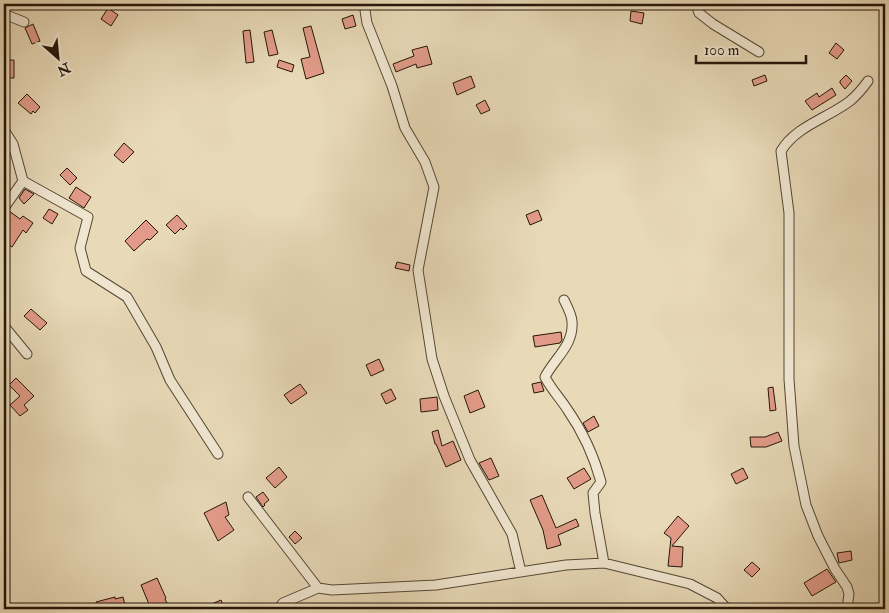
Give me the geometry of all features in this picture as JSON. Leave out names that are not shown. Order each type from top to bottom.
[{"type":"street","points":[[364,4],[367,23],[392,86],[405,128],[425,162],[434,188],[418,270],[432,359],[444,396],[470,460],[512,534],[521,572]]},
{"type":"street","points":[[696,4],[699,13],[713,24],[758,52]]},
{"type":"street","points":[[4,14],[24,22]]},
{"type":"street","points":[[847,609],[849,594],[847,586],[835,569],[818,536],[806,505],[794,446],[789,379],[789,213],[781,151],[793,137],[849,101],[868,81]]},
{"type":"street","points":[[4,130],[13,144],[23,181],[88,217],[80,248],[86,271],[127,297],[156,347],[170,380],[218,454]]},
{"type":"street","points":[[4,208],[23,181]]},
{"type":"street","points":[[564,300],[572,322],[568,346],[551,366],[545,377],[568,410],[595,458],[601,482],[593,492],[604,563]]},
{"type":"street","points":[[4,326],[27,354]]},
{"type":"street","points":[[248,497],[318,588]]},
{"type":"street","points":[[278,609],[283,603],[318,588],[332,590],[436,585],[566,565],[604,563],[690,584],[717,598],[727,609]]},
{"type":"building","points":[[108,8],[118,15],[111,26],[101,19]]},
{"type":"building","points":[[631,11],[644,13],[642,24],[630,21]]},
{"type":"building","points":[[353,15],[356,26],[345,29],[342,19]]},
{"type":"building","points":[[33,24],[40,41],[32,44],[25,28]]},
{"type":"building","points":[[311,26],[324,73],[306,79],[301,59],[310,57],[303,28]]},
{"type":"building","points":[[250,30],[254,62],[246,63],[243,31]]},
{"type":"building","points":[[272,30],[278,54],[269,56],[264,32]]},
{"type":"building","points":[[836,43],[844,50],[837,59],[829,53]]},
{"type":"building","points":[[427,46],[432,64],[417,68],[416,64],[396,72],[393,64],[414,56],[412,50]]},
{"type":"building","points":[[4,60],[14,60],[14,78],[4,78]]},
{"type":"building","points":[[279,60],[294,65],[292,72],[277,67]]},
{"type":"building","points":[[765,75],[767,81],[754,86],[752,80]]},
{"type":"building","points":[[846,75],[852,81],[845,89],[840,81]]},
{"type":"building","points":[[471,76],[475,87],[457,95],[453,83]]},
{"type":"building","points":[[832,88],[836,95],[812,110],[805,101],[817,93],[819,97]]},
{"type":"building","points":[[27,94],[40,107],[35,113],[33,111],[31,114],[18,103]]},
{"type":"building","points":[[485,100],[490,110],[481,114],[476,105]]},
{"type":"building","points":[[124,143],[134,152],[123,163],[114,155]]},
{"type":"building","points":[[67,168],[77,178],[70,185],[60,175]]},
{"type":"building","points":[[76,187],[91,197],[84,208],[69,198]]},
{"type":"building","points":[[25,189],[34,194],[24,204],[19,198]]},
{"type":"building","points":[[49,209],[58,214],[52,224],[43,218]]},
{"type":"building","points":[[538,210],[542,220],[530,225],[526,215]]},
{"type":"building","points":[[9,211],[20,219],[23,216],[33,223],[26,233],[23,230],[12,247],[4,242],[4,217]]},
{"type":"building","points":[[177,215],[187,226],[183,230],[181,228],[175,234],[166,225]]},
{"type":"building","points":[[146,220],[158,232],[134,251],[125,241]]},
{"type":"building","points":[[397,262],[410,265],[409,271],[395,268]]},
{"type":"building","points":[[31,309],[47,323],[40,330],[24,316]]},
{"type":"building","points":[[561,332],[562,340],[560,343],[535,347],[533,336]]},
{"type":"building","points":[[379,359],[384,370],[371,376],[366,365]]},
{"type":"building","points":[[16,378],[34,396],[24,405],[28,410],[20,416],[10,405],[20,396],[9,385]]},
{"type":"building","points":[[541,382],[544,391],[534,393],[532,384]]},
{"type":"building","points":[[300,384],[307,393],[291,404],[284,395]]},
{"type":"building","points":[[773,387],[776,410],[770,411],[768,388]]},
{"type":"building","points":[[391,389],[396,399],[386,404],[381,394]]},
{"type":"building","points":[[478,390],[485,407],[470,413],[464,396]]},
{"type":"building","points":[[437,397],[438,410],[421,412],[420,399]]},
{"type":"building","points":[[594,416],[599,426],[588,432],[583,423]]},
{"type":"building","points":[[438,430],[442,446],[453,441],[461,460],[446,467],[435,444],[432,432]]},
{"type":"building","points":[[778,432],[782,441],[766,447],[751,447],[750,437],[765,437]]},
{"type":"building","points":[[491,458],[499,476],[489,480],[479,463]]},
{"type":"building","points":[[279,467],[287,477],[275,488],[266,478]]},
{"type":"building","points":[[584,468],[591,479],[574,489],[567,478]]},
{"type":"building","points":[[743,468],[748,478],[736,484],[731,474]]},
{"type":"building","points":[[263,492],[269,500],[263,507],[256,497]]},
{"type":"building","points":[[542,495],[556,528],[576,519],[579,526],[558,535],[561,545],[547,549],[543,530],[530,500]]},
{"type":"building","points":[[226,502],[229,515],[225,517],[234,530],[218,541],[204,513]]},
{"type":"building","points":[[678,516],[689,526],[672,546],[683,547],[682,567],[668,566],[671,538],[664,533]]},
{"type":"building","points":[[295,531],[302,538],[295,544],[289,537]]},
{"type":"building","points":[[851,551],[852,560],[839,563],[837,553]]},
{"type":"building","points":[[752,562],[760,569],[752,577],[744,570]]},
{"type":"building","points":[[827,569],[836,582],[812,596],[804,583]]},
{"type":"building","points":[[157,578],[167,603],[151,609],[141,585]]},
{"type":"building","points":[[115,597],[115,599],[123,597],[126,609],[98,609],[96,602]]},
{"type":"building","points":[[221,600],[225,609],[200,609]]}]
